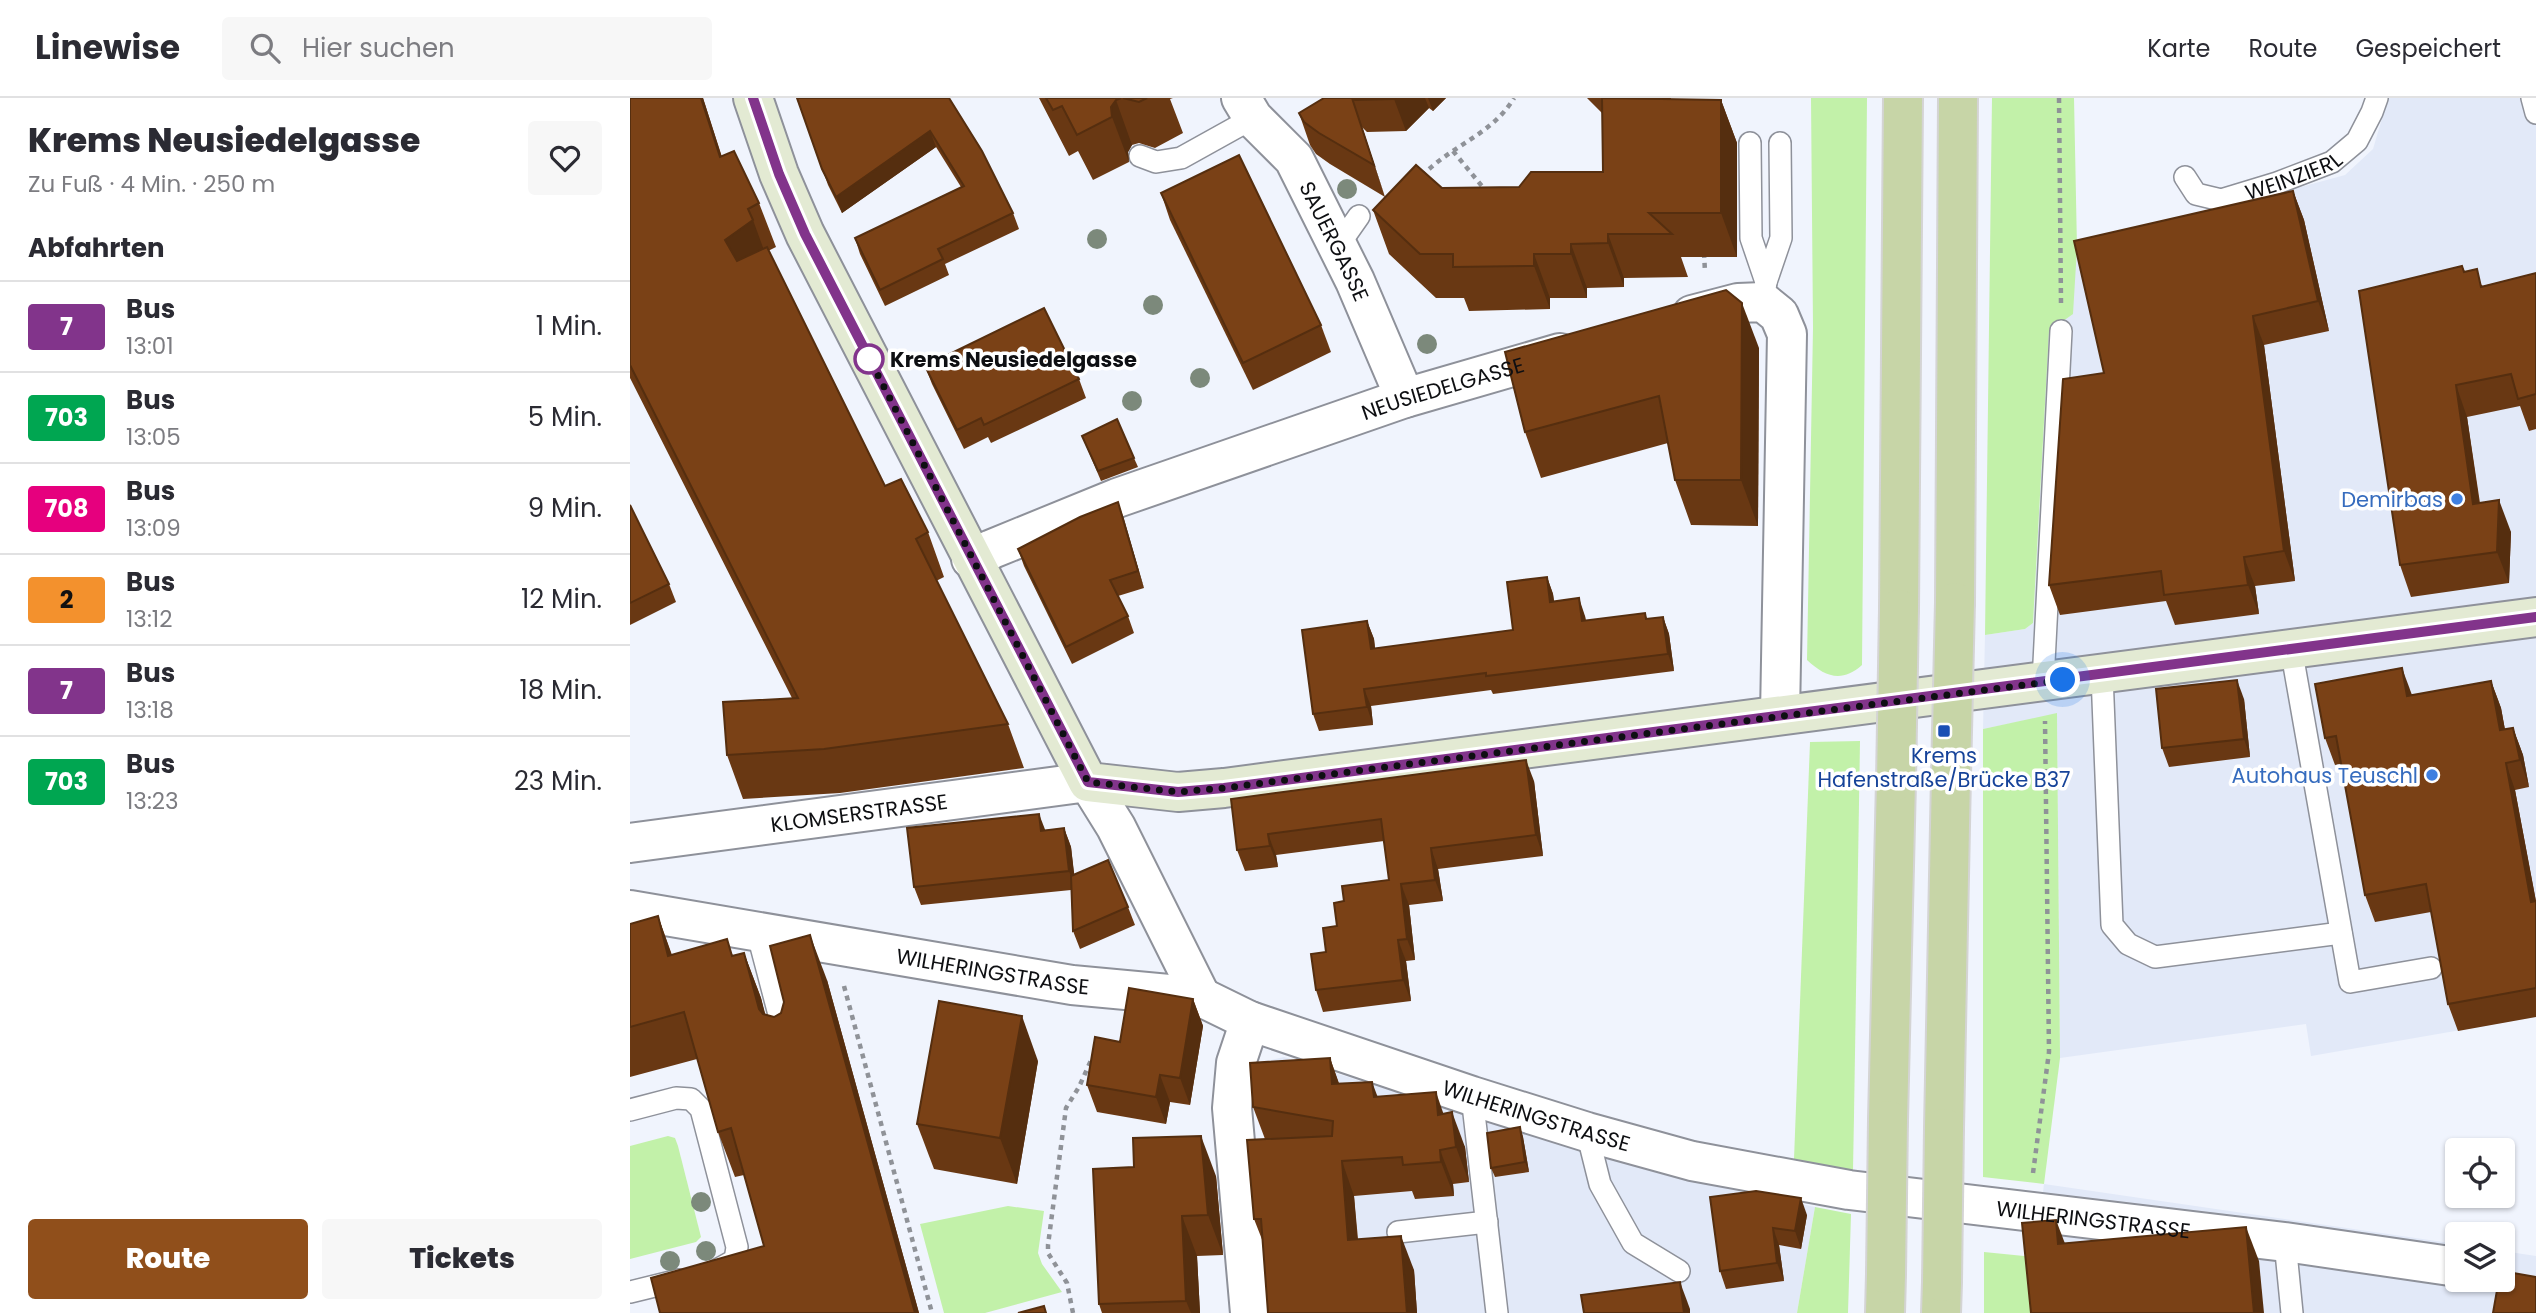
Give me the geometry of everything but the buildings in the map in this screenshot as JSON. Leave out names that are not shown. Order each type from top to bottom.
[{"type":"main road","points":[[1885,1313],[1899,609],[1903,98]]},
{"type":"main road","points":[[1941,1297],[1955,602],[1958,98]]},
{"type":"street","points":[[753,98],[779,174],[805,234],[971,559],[1088,782],[1116,827],[1200,997]]},
{"type":"street","name":"SAUERGASSE","points":[[1247,108],[1294,159],[1349,231],[1405,398]]},
{"type":"street","points":[[1655,325],[1738,303],[1765,292],[1787,334],[1780,715]]},
{"type":"street","name":"NEUSIEDELGASSE","points":[[971,559],[1117,498],[1405,398],[1592,344]]},
{"type":"street","points":[[1088,782],[1138,790],[1189,791],[2536,617]]},
{"type":"street","name":"KLOMSERSTRASSE","points":[[630,843],[1088,782]]},
{"type":"street","name":"WILHERINGSTRASSE","points":[[630,910],[1072,985],[1200,997],[1250,1021],[1472,1096],[1692,1161],[1849,1190],[2285,1242],[2445,1265]]},
{"type":"street","points":[[1250,1021],[1236,1063],[1232,1108],[1250,1313]]},
{"type":"lane","name":"WEINZIERL","points":[[2185,177],[2196,194],[2221,201],[2332,162],[2357,141],[2377,98]]},
{"type":"lane","points":[[2532,98],[2536,113]]},
{"type":"lane","points":[[1140,156],[1156,162],[1181,158],[1247,108]]},
{"type":"lane","points":[[1750,143],[1751,238],[1765,292]]},
{"type":"lane","points":[[1765,292],[1781,238],[1780,143]]},
{"type":"lane","points":[[2043,682],[2061,331]]},
{"type":"lane","points":[[2291,648],[2350,982],[2431,968]]},
{"type":"lane","points":[[2102,675],[2112,925],[2128,944],[2155,957],[2341,933]]},
{"type":"lane","points":[[757,932],[788,1050]]},
{"type":"lane","points":[[1472,1096],[1497,1313]]},
{"type":"lane","points":[[630,1110],[676,1098],[691,1099],[701,1109],[737,1247],[735,1260],[722,1269],[630,1292]]},
{"type":"lane","points":[[1587,1132],[1600,1184],[1633,1243],[1679,1271]]},
{"type":"lane","points":[[1398,1232],[1486,1222]]},
{"type":"lane","points":[[2285,1242],[2292,1313]]},
{"type":"path","points":[[1414,184],[1431,166],[1484,131],[1514,98]]},
{"type":"path","points":[[2059,98],[2061,331]]},
{"type":"path","points":[[1453,151],[1488,192]]},
{"type":"path","points":[[1704,244],[1705,284]]},
{"type":"path","points":[[2027,1213],[2049,1052],[2047,772],[2043,682]]},
{"type":"path","points":[[840,974],[932,1313]]},
{"type":"path","points":[[1073,1313],[1067,1283],[1048,1253],[1048,1245],[1066,1108],[1092,1060],[1094,1046]]},
{"type":"shaded area","points":[[2388,98],[2536,98],[2536,1017],[2311,1056],[2306,1024],[2060,1058],[2057,714],[1983,729],[1985,635],[2025,629],[2033,623],[2049,331],[2077,248],[2345,175],[2373,149]]},
{"type":"shaded area","points":[[1284,1057],[1568,1146],[1685,1179],[1815,1207],[1797,1313],[1278,1313],[1260,1073],[1271,1060]]},
{"type":"shaded area","points":[[2044,1184],[2445,1242],[2445,1292],[2515,1292],[2515,1253],[2536,1256],[2536,1313],[2040,1313],[2035,1257]]},
{"type":"green space","points":[[1811,98],[1867,98],[1862,665],[1841,676],[1827,674],[1807,660],[1813,328]]},
{"type":"green space","points":[[1992,98],[2074,98],[2077,248],[2073,314],[2049,331],[2033,623],[2025,629],[1985,635]]},
{"type":"green space","points":[[2057,713],[2060,1058],[2044,1184],[1983,1177],[1983,729]]},
{"type":"green space","points":[[1860,741],[1853,1170],[1794,1159],[1810,742]]},
{"type":"green space","points":[[668,1136],[675,1138],[678,1146],[701,1237],[696,1242],[630,1259],[630,1146]]},
{"type":"green space","points":[[1008,1206],[1044,1211],[1038,1253],[1042,1264],[1062,1292],[985,1313],[944,1313],[920,1224]]},
{"type":"green space","points":[[1815,1207],[1851,1214],[1848,1313],[1797,1313]]},
{"type":"green space","points":[[1984,1252],[2035,1257],[2040,1313],[1984,1313]]},
{"type":"bus line","name":"7","points":[[753,98],[779,174],[805,234],[1088,782],[1138,790],[1178,792],[1224,788],[2536,617]]},
{"type":"place","name":"Krems Neusiedelgasse","points":[[869,359]]},
{"type":"place","name":"Demirbas","points":[[2457,499]]},
{"type":"place","name":"Krems Hafenstraße/Brücke B37","points":[[1944,731]]},
{"type":"place","name":"Autohaus Teuschl","points":[[2432,775]]},
{"type":"route","points":[[869,359],[868,356],[1088,782],[1138,790],[1178,792],[1224,788],[2063,680]]}]
